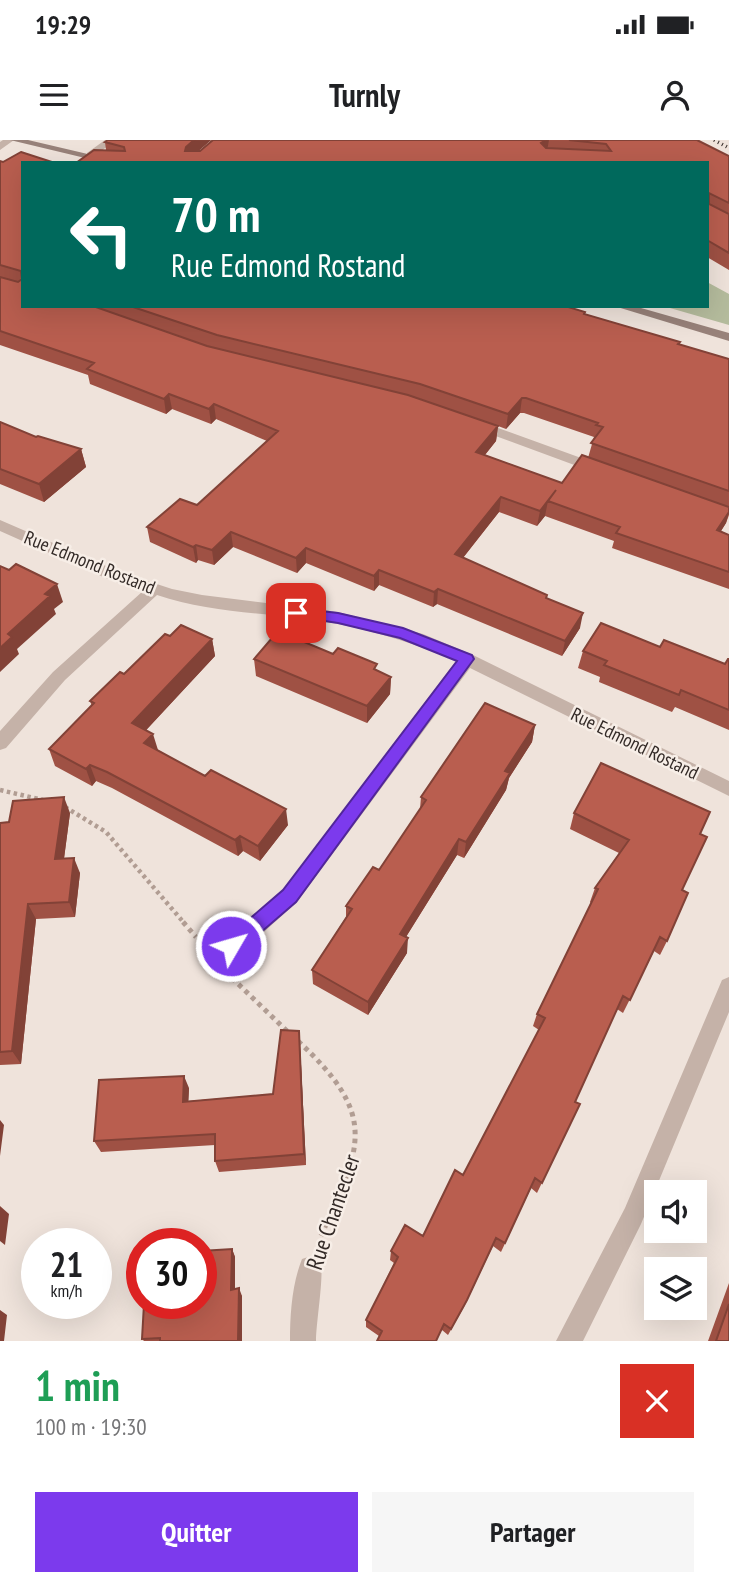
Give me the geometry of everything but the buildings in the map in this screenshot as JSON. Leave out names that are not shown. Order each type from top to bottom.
[{"type":"street","points":[[0,146],[9,140]]},
{"type":"street","points":[[15,140],[113,161]]},
{"type":"street","points":[[90,155],[111,140]]},
{"type":"street","points":[[627,308],[729,338]]},
{"type":"street","points":[[461,419],[621,477]]},
{"type":"street","name":"Rue Edmond Rostand","points":[[0,525],[115,576],[154,589],[202,601],[338,618],[417,638],[467,659],[729,789]]},
{"type":"street","points":[[0,743],[51,683],[154,589]]},
{"type":"street","points":[[214,959],[248,934],[290,896],[467,659]]},
{"type":"street","points":[[569,1341],[628,1226],[729,987]]},
{"type":"street","name":"Rue Chantecler","points":[[303,1341],[303,1316],[311,1268]]},
{"type":"path","points":[[0,790],[51,802]]},
{"type":"path","name":"Rue Chantecler","points":[[63,806],[86,817],[106,832],[214,959],[268,1016],[330,1071],[345,1092],[355,1118],[356,1153],[319,1240],[311,1268]]},
{"type":"green space","points":[[709,283],[729,294],[729,325],[670,308],[709,308]]},
{"type":"railway","points":[[714,140],[729,148]]},
{"type":"route","points":[[231,946],[264,921],[290,896],[467,659],[403,633],[338,618],[296,613]]}]
